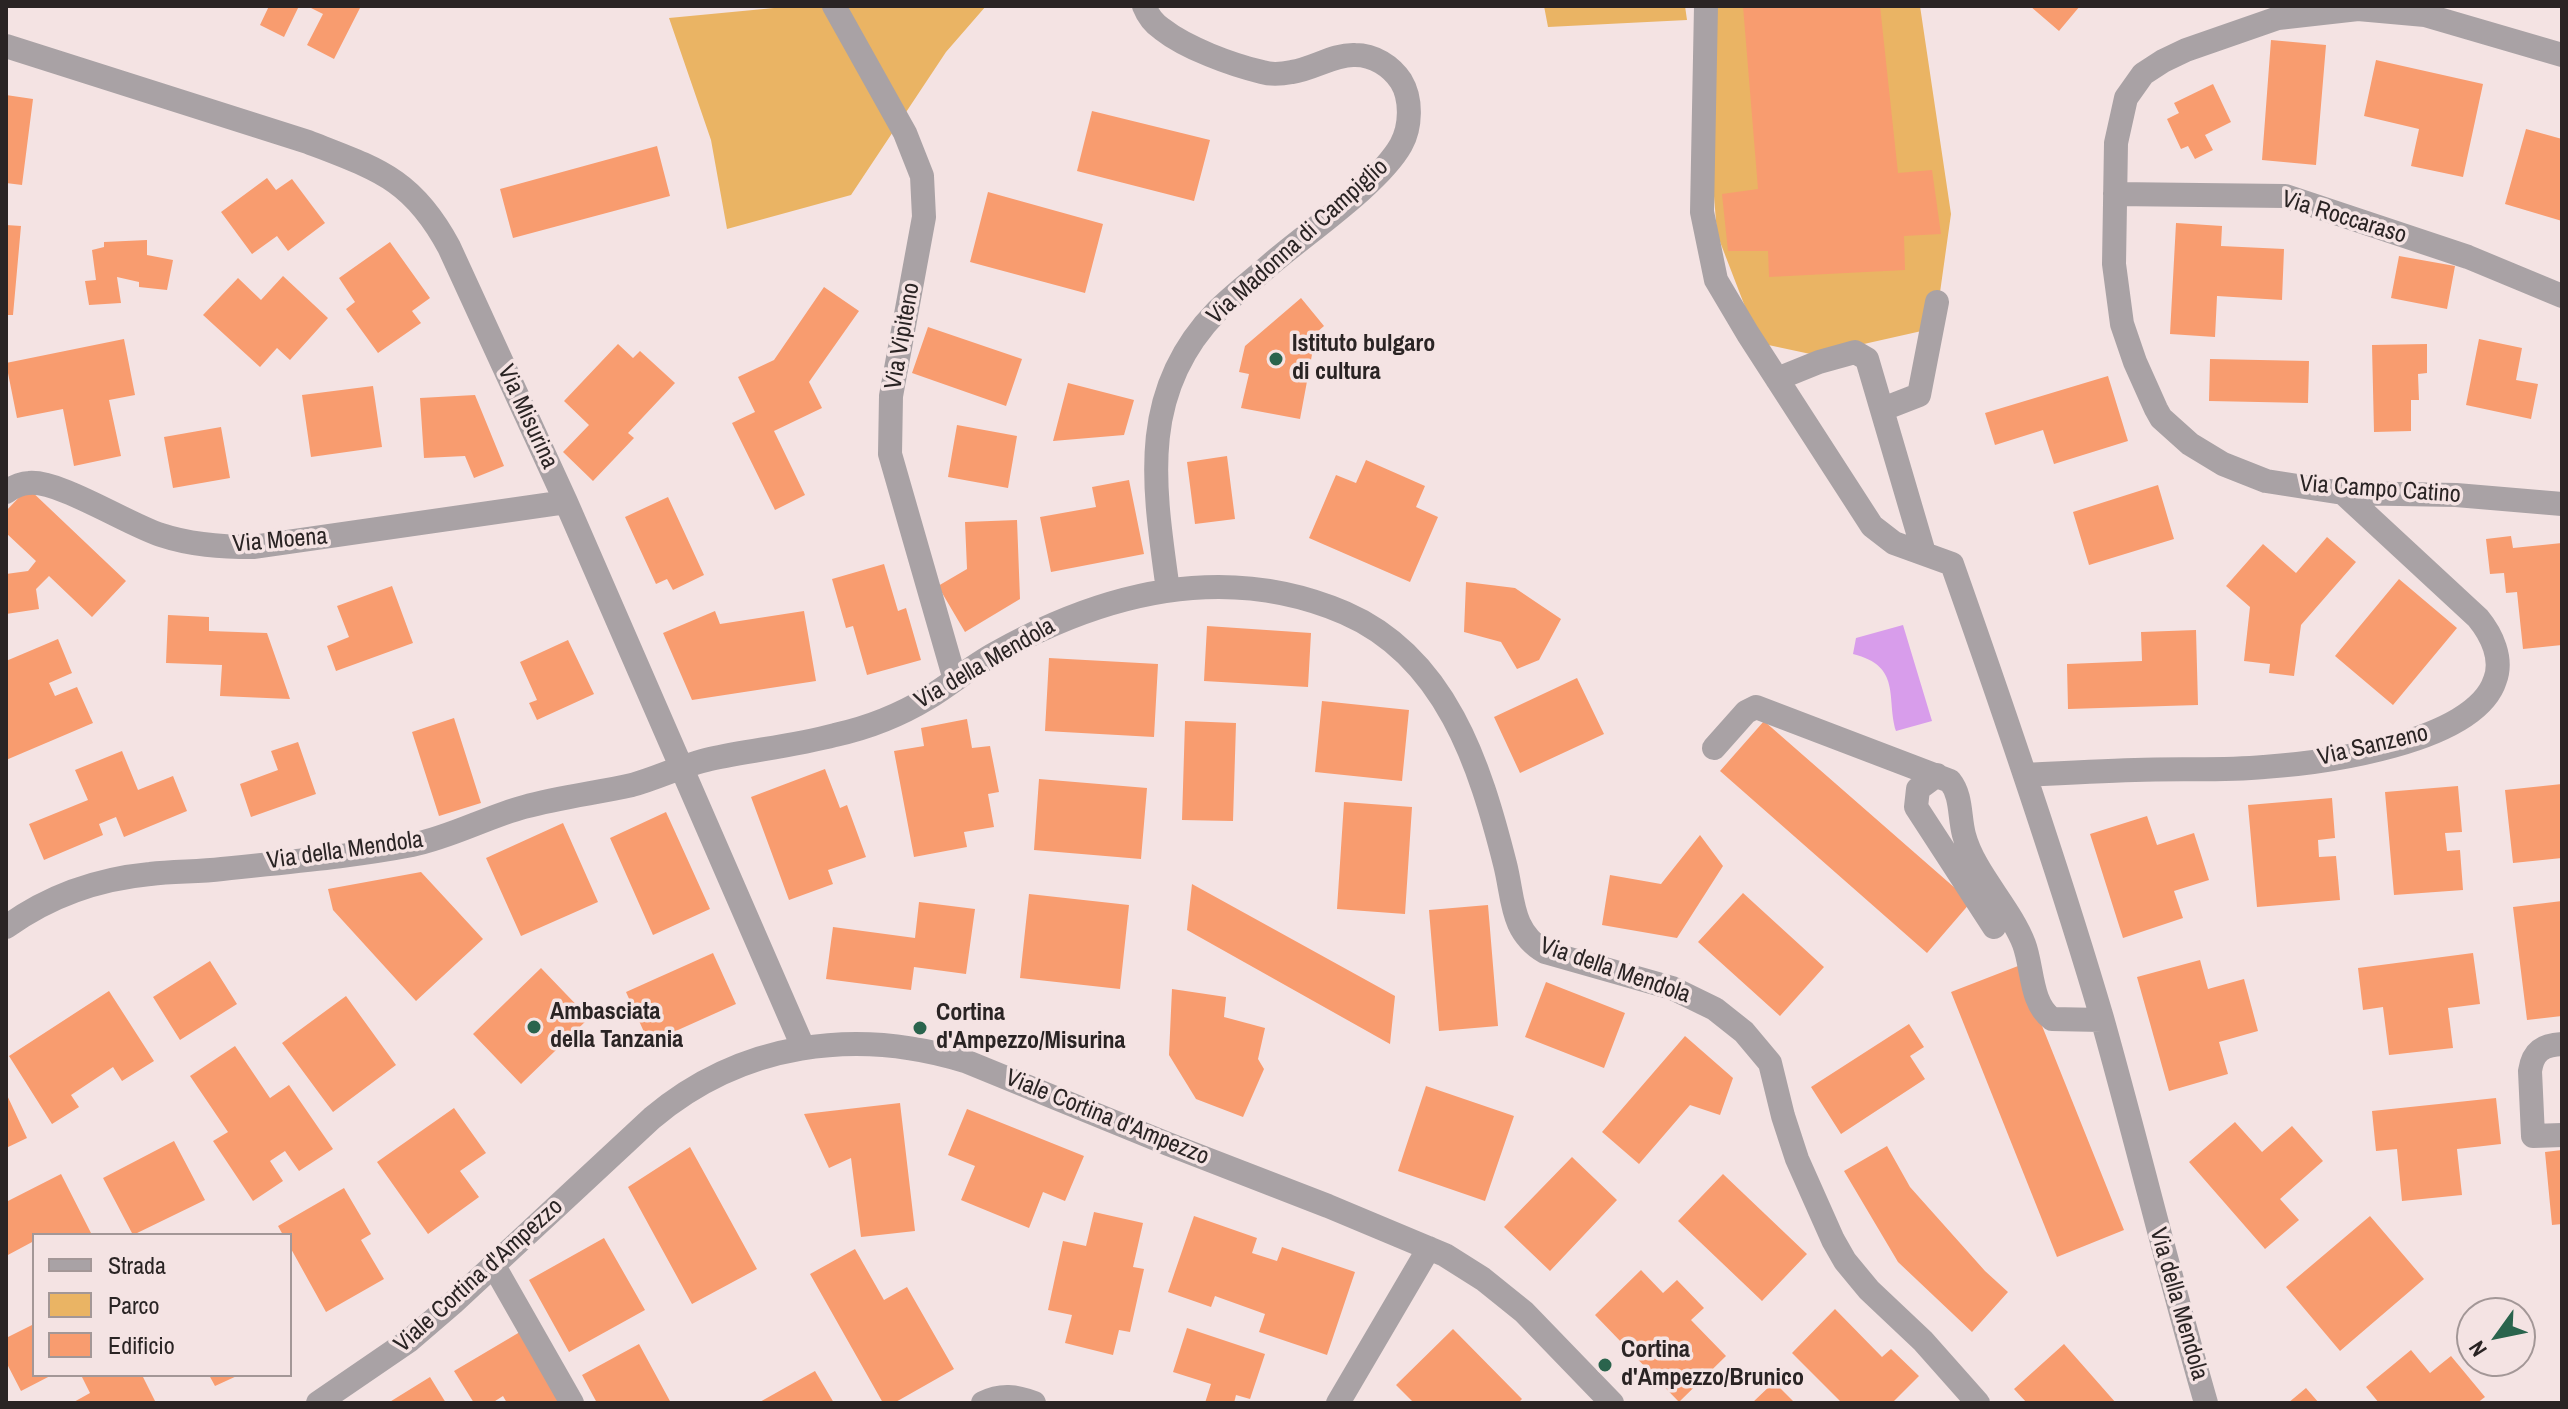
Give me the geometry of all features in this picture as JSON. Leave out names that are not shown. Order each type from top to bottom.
[{"type":"street","name":"Via Vipiteno","points":[[834,6],[905,133],[922,176],[924,217],[891,396],[888,431],[890,454],[955,680]]},
{"type":"street","name":"Via Madonna di Campiglio","points":[[1144,6],[1150,18],[1164,31],[1202,51],[1264,73],[1291,72],[1344,56],[1376,59],[1395,73],[1404,86],[1409,112],[1400,145],[1385,165],[1356,194],[1217,311],[1195,338],[1177,368],[1157,431],[1155,467],[1168,590]]},
{"type":"street","points":[[1706,6],[1702,212],[1716,280],[1872,526],[1894,543],[1924,553]]},
{"type":"street","name":"Via Campo Catino","points":[[2562,55],[2425,15],[2358,9],[2278,18],[2186,50],[2143,74],[2126,98],[2116,143],[2114,264],[2117,304],[2135,362],[2161,418],[2190,444],[2245,474],[2266,481],[2343,493],[2456,495],[2562,504]]},
{"type":"street","name":"Via Misurina","points":[[6,46],[308,142],[371,167],[407,190],[431,215],[449,247],[566,502],[803,1047]]},
{"type":"street","name":"Via Roccaraso","points":[[2115,194],[2285,196],[2468,257],[2562,296]]},
{"type":"street","points":[[1883,409],[1919,395],[1937,302]]},
{"type":"street","points":[[1777,379],[1855,352],[1867,359],[1924,553]]},
{"type":"street","name":"Via Moena","points":[[6,492],[31,482],[53,487],[159,534],[227,547],[267,545],[566,502]]},
{"type":"street","name":"Via Sanzeno","points":[[2025,775],[2264,767],[2349,755],[2397,745],[2437,731],[2479,705],[2492,688],[2498,669],[2497,655],[2486,629],[2412,555],[2343,493]]},
{"type":"street","name":"Via della Mendola","points":[[1924,553],[1952,564],[2025,775],[2102,1020],[2171,1284],[2206,1403]]},
{"type":"street","name":"Via della Mendola","points":[[6,927],[49,900],[113,879],[376,852],[424,843],[524,807],[636,784],[707,759],[836,735],[883,720],[927,698],[991,655],[1056,621],[1104,604],[1168,590],[1256,588],[1314,601],[1348,614],[1380,632],[1416,661],[1453,715],[1480,777],[1505,864],[1517,923],[1533,945],[1545,952],[1672,988],[1693,997],[1729,1019],[1770,1063],[1797,1159],[1845,1261],[1869,1290],[1923,1341],[1967,1399]]},
{"type":"street","points":[[1714,748],[1746,712],[1756,707],[1950,781],[1956,788],[1964,836],[2023,942],[2044,1011],[2052,1019],[2102,1020]]},
{"type":"street","points":[[1937,775],[1918,789],[1916,807],[1994,927]]},
{"type":"street","points":[[2562,1044],[2546,1045],[2540,1049],[2530,1071],[2533,1136],[2562,1135]]},
{"type":"street","name":"Viale Cortina d'Ampezzo","points":[[334,1399],[410,1340],[652,1118],[699,1083],[731,1069],[803,1047],[866,1045],[930,1052],[965,1061],[1429,1248],[1458,1262],[1496,1288],[1531,1319],[1612,1403]]},
{"type":"street","points":[[1338,1403],[1429,1248]]},
{"type":"street","points":[[494,1266],[572,1403]]},
{"type":"street","points":[[983,1403],[1009,1396],[1034,1403]]},
{"type":"green space","points":[[795,6],[986,6],[946,52],[851,195],[727,229],[711,140],[669,18]]},
{"type":"green space","points":[[1544,6],[1685,6],[1687,20],[1548,27]]},
{"type":"green space","points":[[1699,6],[1920,6],[1951,214],[1935,328],[1815,355],[1759,343],[1717,234]]},
{"type":"shaded area","points":[[1903,625],[1932,721],[1896,731],[1886,675],[1869,659],[1853,654],[1856,638]]},
{"type":"building","points":[[269,6],[299,6],[284,37],[260,25]]},
{"type":"building","points":[[307,6],[361,6],[334,59],[307,45],[323,14]]},
{"type":"building","points":[[1743,6],[1880,6],[1898,173],[1932,170],[1941,234],[1904,236],[1905,270],[1769,277],[1768,251],[1728,251],[1722,194],[1758,189]]},
{"type":"building","points":[[2030,6],[2080,6],[2059,31]]},
{"type":"building","points":[[2271,40],[2326,45],[2316,165],[2262,160]]},
{"type":"building","points":[[2376,60],[2483,84],[2463,177],[2411,166],[2419,129],[2364,116]]},
{"type":"building","points":[[2213,84],[2231,122],[2205,135],[2213,150],[2195,159],[2188,146],[2181,149],[2167,119],[2179,113],[2174,103]]},
{"type":"building","points":[[6,95],[33,99],[22,185],[6,183]]},
{"type":"building","points":[[1092,111],[1210,140],[1194,201],[1077,171]]},
{"type":"building","points":[[2526,129],[2562,139],[2562,221],[2505,204]]},
{"type":"building","points":[[657,146],[670,196],[513,238],[500,189]]},
{"type":"building","points":[[267,178],[276,190],[292,179],[325,223],[288,251],[277,236],[252,254],[221,212]]},
{"type":"building","points":[[988,192],[1103,224],[1085,293],[970,262]]},
{"type":"building","points":[[2176,223],[2222,226],[2221,246],[2284,249],[2282,300],[2217,296],[2215,337],[2170,334]]},
{"type":"building","points":[[6,225],[21,226],[13,315],[6,315]]},
{"type":"building","points":[[147,240],[147,255],[173,260],[167,290],[139,287],[139,282],[117,277],[121,303],[89,305],[85,281],[96,280],[92,250],[104,247],[104,242]]},
{"type":"building","points":[[390,242],[430,298],[412,311],[421,323],[378,353],[346,309],[355,302],[339,278]]},
{"type":"building","points":[[2399,256],[2455,266],[2447,309],[2391,298]]},
{"type":"building","points":[[283,276],[328,318],[290,360],[277,348],[260,367],[203,315],[238,278],[261,300]]},
{"type":"building","points":[[824,287],[859,311],[809,382],[822,408],[774,431],[805,495],[775,510],[732,423],[755,412],[738,377],[774,360]]},
{"type":"building","name":"Istituto bulgaro di cultura","points":[[1301,298],[1324,326],[1316,333],[1300,419],[1241,408],[1249,374],[1239,372],[1245,346]]},
{"type":"building","points":[[928,327],[1022,359],[1006,406],[912,373]]},
{"type":"building","points":[[124,339],[135,395],[109,400],[121,456],[74,466],[63,409],[17,418],[6,363]]},
{"type":"building","points":[[2479,339],[2522,348],[2516,380],[2538,384],[2531,419],[2466,405]]},
{"type":"building","points":[[618,344],[633,358],[640,351],[675,383],[628,433],[634,438],[593,481],[563,452],[589,425],[564,401]]},
{"type":"building","points":[[2427,344],[2427,373],[2418,374],[2419,400],[2411,400],[2411,431],[2374,432],[2372,345]]},
{"type":"building","points":[[2210,359],[2309,361],[2308,403],[2209,401]]},
{"type":"building","points":[[2108,376],[2128,441],[2054,464],[2043,430],[1995,445],[1985,413]]},
{"type":"building","points":[[1068,383],[1134,400],[1124,435],[1053,441]]},
{"type":"building","points":[[373,386],[382,447],[311,457],[302,395]]},
{"type":"building","points":[[475,395],[504,466],[474,478],[465,456],[424,458],[420,398]]},
{"type":"building","points":[[957,425],[1017,436],[1008,488],[948,477]]},
{"type":"building","points":[[221,427],[230,478],[173,488],[164,437]]},
{"type":"building","points":[[1227,456],[1235,519],[1195,524],[1187,462]]},
{"type":"building","points":[[1366,460],[1425,486],[1416,507],[1438,517],[1410,582],[1309,538],[1336,475],[1356,483]]},
{"type":"building","points":[[1129,480],[1144,554],[1051,572],[1040,517],[1096,507],[1092,487]]},
{"type":"building","points":[[2158,485],[2174,539],[2089,565],[2073,512]]},
{"type":"building","points":[[28,488],[126,581],[92,617],[49,576],[36,589],[39,609],[6,614],[6,574],[28,571],[36,561],[6,533],[6,511]]},
{"type":"building","points":[[668,497],[704,575],[673,590],[667,579],[656,584],[625,517]]},
{"type":"building","points":[[1017,520],[1020,599],[965,632],[938,586],[967,569],[965,522]]},
{"type":"building","points":[[2511,536],[2513,548],[2562,543],[2562,645],[2523,649],[2517,592],[2506,593],[2504,573],[2490,574],[2486,539]]},
{"type":"building","points":[[2327,537],[2356,562],[2301,625],[2294,676],[2269,673],[2270,664],[2244,661],[2250,607],[2226,586],[2263,544],[2296,573]]},
{"type":"building","points":[[884,564],[898,611],[906,608],[921,660],[867,675],[853,626],[846,628],[832,579]]},
{"type":"building","points":[[2399,579],[2457,628],[2393,705],[2335,656]]},
{"type":"building","points":[[1466,582],[1515,588],[1561,619],[1539,660],[1517,669],[1501,642],[1464,632]]},
{"type":"building","points":[[392,586],[413,643],[336,671],[327,646],[349,637],[337,606]]},
{"type":"building","points":[[715,611],[720,624],[804,611],[816,681],[692,700],[663,633]]},
{"type":"building","points":[[168,615],[209,617],[209,631],[267,633],[290,699],[220,696],[222,665],[166,663]]},
{"type":"building","points":[[1207,626],[1311,633],[1308,687],[1204,681]]},
{"type":"building","points":[[2196,630],[2198,705],[2068,709],[2067,664],[2142,661],[2141,632]]},
{"type":"building","points":[[58,639],[72,673],[49,683],[55,696],[77,687],[93,723],[6,760],[6,661]]},
{"type":"building","points":[[568,640],[594,694],[537,720],[529,703],[537,700],[520,662]]},
{"type":"building","points":[[1049,658],[1158,664],[1154,737],[1045,731]]},
{"type":"building","points":[[1577,678],[1604,734],[1520,773],[1494,717]]},
{"type":"building","points":[[1322,701],[1409,710],[1402,781],[1315,772]]},
{"type":"building","points":[[454,718],[481,803],[439,816],[412,732]]},
{"type":"building","points":[[967,719],[972,748],[990,746],[999,792],[988,794],[994,827],[964,832],[967,847],[914,857],[894,751],[924,746],[921,728]]},
{"type":"building","points":[[1185,721],[1236,723],[1233,821],[1182,820]]},
{"type":"building","points":[[1764,721],[1971,902],[1927,953],[1720,771]]},
{"type":"building","points":[[298,742],[316,794],[251,817],[240,784],[278,770],[271,751]]},
{"type":"building","points":[[122,751],[138,790],[173,776],[187,811],[124,837],[116,817],[99,824],[103,835],[44,860],[29,824],[88,800],[75,770]]},
{"type":"building","points":[[825,769],[840,808],[847,805],[866,857],[828,870],[833,884],[789,900],[751,797]]},
{"type":"building","points":[[1039,779],[1147,788],[1141,859],[1034,850]]},
{"type":"building","points":[[2562,784],[2562,858],[2513,863],[2505,790]]},
{"type":"building","points":[[2458,786],[2462,832],[2445,833],[2447,851],[2460,850],[2463,890],[2394,895],[2385,792]]},
{"type":"building","points":[[2332,798],[2335,838],[2318,840],[2319,857],[2336,856],[2340,900],[2257,907],[2248,805]]},
{"type":"building","points":[[1344,802],[1412,807],[1405,914],[1337,909]]},
{"type":"building","points":[[666,812],[710,909],[653,935],[610,838]]},
{"type":"building","points":[[2147,816],[2157,845],[2194,833],[2209,880],[2174,891],[2183,918],[2123,938],[2090,834]]},
{"type":"building","points":[[563,823],[598,902],[521,936],[486,858]]},
{"type":"building","points":[[1700,835],[1723,866],[1677,938],[1602,925],[1610,875],[1661,884]]},
{"type":"building","points":[[421,872],[483,939],[416,1001],[333,910],[328,889]]},
{"type":"building","points":[[1192,884],[1395,996],[1390,1044],[1187,930]]},
{"type":"building","points":[[1743,893],[1824,967],[1780,1016],[1698,942]]},
{"type":"building","points":[[1029,894],[1129,905],[1120,989],[1020,978]]},
{"type":"building","points":[[2562,901],[2562,1016],[2527,1020],[2513,907]]},
{"type":"building","points":[[919,902],[975,909],[966,974],[914,967],[911,990],[826,979],[833,927],[915,938]]},
{"type":"building","points":[[1488,905],[1498,1026],[1439,1031],[1429,910]]},
{"type":"building","points":[[713,953],[736,1004],[649,1043],[626,992]]},
{"type":"building","points":[[2473,953],[2480,1004],[2448,1008],[2453,1048],[2389,1055],[2383,1007],[2363,1010],[2358,968]]},
{"type":"building","points":[[2200,960],[2208,989],[2244,979],[2258,1031],[2219,1042],[2228,1074],[2169,1091],[2137,977]]},
{"type":"building","points":[[210,961],[237,1004],[180,1040],[153,997]]},
{"type":"building","points":[[2018,966],[2124,1230],[2057,1257],[1951,992]]},
{"type":"building","points":[[541,968],[589,1018],[521,1084],[473,1034]]},
{"type":"building","points":[[1546,982],[1625,1013],[1604,1068],[1525,1037]]},
{"type":"building","points":[[1172,989],[1226,997],[1224,1017],[1265,1028],[1258,1059],[1264,1069],[1243,1117],[1196,1099],[1169,1055]]},
{"type":"building","points":[[109,991],[154,1061],[122,1081],[113,1067],[71,1095],[79,1107],[52,1124],[9,1056]]},
{"type":"building","points":[[346,996],[396,1065],[333,1112],[282,1043]]},
{"type":"building","points":[[1909,1024],[1924,1047],[1910,1056],[1925,1079],[1841,1134],[1811,1087]]},
{"type":"building","points":[[1685,1036],[1733,1078],[1720,1115],[1690,1105],[1639,1164],[1602,1132]]},
{"type":"building","points":[[235,1046],[270,1098],[289,1085],[333,1149],[299,1171],[285,1151],[270,1161],[283,1181],[253,1201],[213,1141],[228,1132],[190,1076]]},
{"type":"building","points":[[1426,1086],[1514,1116],[1485,1201],[1398,1171]]},
{"type":"building","points":[[6,1093],[27,1138],[6,1148]]},
{"type":"building","points":[[2496,1098],[2501,1144],[2457,1149],[2462,1195],[2402,1201],[2397,1149],[2376,1151],[2372,1111]]},
{"type":"building","points":[[900,1103],[915,1231],[861,1237],[851,1158],[829,1168],[804,1114]]},
{"type":"building","points":[[454,1108],[486,1153],[460,1171],[479,1197],[428,1234],[377,1162]]},
{"type":"building","points":[[967,1109],[1084,1156],[1065,1201],[1043,1192],[1029,1228],[961,1200],[975,1166],[948,1155]]},
{"type":"building","points":[[2235,1122],[2262,1152],[2292,1126],[2323,1161],[2280,1199],[2299,1220],[2265,1249],[2189,1162]]},
{"type":"building","points":[[174,1141],[205,1200],[132,1233],[103,1178]]},
{"type":"building","points":[[1887,1146],[1910,1187],[1985,1271],[2008,1292],[1972,1332],[1898,1262],[1844,1171]]},
{"type":"building","points":[[690,1147],[757,1269],[692,1304],[628,1187]]},
{"type":"building","points":[[2562,1150],[2562,1224],[2552,1225],[2545,1152]]},
{"type":"building","points":[[1572,1157],[1617,1200],[1550,1271],[1504,1227]]},
{"type":"building","points":[[61,1174],[91,1233],[32,1233],[32,1242],[6,1256],[6,1202]]},
{"type":"building","points":[[1723,1174],[1807,1254],[1762,1301],[1678,1221]]},
{"type":"building","points":[[344,1188],[371,1234],[361,1240],[384,1279],[326,1312],[292,1251],[292,1233],[282,1233],[278,1226]]},
{"type":"building","points":[[1094,1212],[1143,1223],[1133,1267],[1144,1269],[1130,1332],[1119,1330],[1113,1355],[1065,1343],[1072,1315],[1048,1310],[1063,1241],[1086,1246]]},
{"type":"building","points":[[1194,1216],[1257,1238],[1252,1253],[1277,1261],[1282,1247],[1355,1272],[1327,1355],[1259,1332],[1265,1314],[1215,1296],[1211,1307],[1168,1292]]},
{"type":"building","points":[[2370,1216],[2424,1279],[2340,1351],[2286,1287]]},
{"type":"building","points":[[604,1238],[645,1310],[569,1352],[529,1280]]},
{"type":"building","points":[[855,1249],[884,1300],[907,1287],[954,1369],[894,1403],[883,1403],[810,1274]]},
{"type":"building","points":[[1641,1270],[1663,1293],[1677,1280],[1704,1308],[1691,1320],[1726,1356],[1679,1402],[1595,1315]]},
{"type":"building","points":[[1835,1309],[1882,1357],[1891,1349],[1919,1376],[1892,1403],[1842,1403],[1792,1353]]},
{"type":"building","points":[[32,1325],[32,1377],[48,1377],[21,1391],[6,1362],[6,1338]]},
{"type":"building","points":[[1187,1328],[1265,1354],[1250,1399],[1236,1395],[1234,1403],[1205,1403],[1211,1384],[1173,1372]]},
{"type":"building","points":[[525,1329],[571,1403],[507,1403],[503,1396],[492,1403],[474,1403],[454,1371]]},
{"type":"building","points":[[1453,1329],[1522,1399],[1518,1403],[1414,1403],[1396,1385]]},
{"type":"building","points":[[639,1344],[671,1403],[597,1403],[582,1375]]},
{"type":"building","points":[[2064,1344],[2116,1403],[2027,1403],[2014,1389]]},
{"type":"building","points":[[2411,1350],[2430,1373],[2451,1356],[2456,1362],[2456,1377],[2468,1377],[2485,1397],[2477,1403],[2379,1403],[2366,1387]]},
{"type":"building","points":[[815,1371],[834,1403],[758,1403]]},
{"type":"building","points":[[82,1377],[143,1377],[156,1403],[72,1403],[90,1393]]},
{"type":"building","points":[[210,1377],[235,1377],[215,1386]]},
{"type":"building","points":[[430,1377],[446,1403],[388,1403]]},
{"type":"building","points":[[1774,1382],[1795,1403],[1752,1403]]},
{"type":"building","points":[[2306,1388],[2319,1403],[2288,1403]]},
{"type":"place","name":"Istituto bulgaro di cultura","points":[[1276,359]]},
{"type":"place","name":"Ambasciata della Tanzania","points":[[534,1027]]},
{"type":"place","name":"Cortina d'Ampezzo/Misurina","points":[[920,1028]]},
{"type":"place","name":"Cortina d'Ampezzo/Brunico","points":[[1605,1365]]}]
